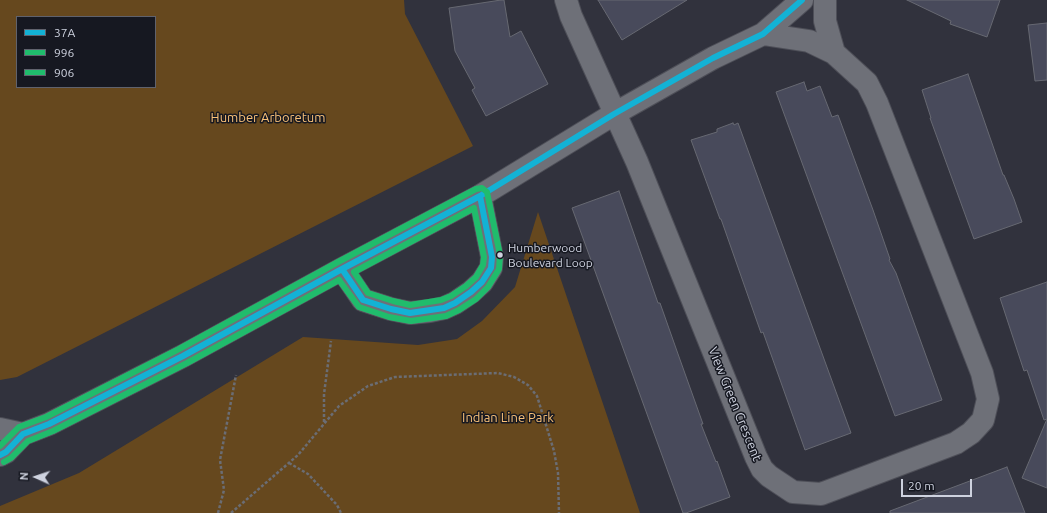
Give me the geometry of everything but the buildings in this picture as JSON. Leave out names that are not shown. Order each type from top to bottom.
[{"type":"street","name":"View Green Crescent","points":[[566,0],[571,16],[637,162],[762,469],[769,476],[793,492],[821,494],[956,443],[971,433],[983,420],[988,399],[982,373],[877,103],[867,83],[834,52],[809,41],[763,34]]},
{"type":"street","points":[[0,454],[6,452],[23,434],[49,424],[183,356],[480,196],[614,114],[713,58],[763,34],[802,0]]},
{"type":"street","points":[[825,0],[825,20],[834,52]]},
{"type":"street","points":[[342,269],[363,300],[391,309],[410,313],[444,308],[455,303],[482,282],[491,268],[492,256],[480,196]]},
{"type":"street","points":[[0,429],[23,434]]},
{"type":"path","points":[[324,423],[324,394],[330,341]]},
{"type":"path","points":[[231,513],[298,455],[339,406],[368,386],[395,377],[498,373],[514,376],[528,385],[536,396],[554,451],[558,473],[559,513]]},
{"type":"path","points":[[218,513],[224,490],[220,460],[236,375]]},
{"type":"path","points":[[289,463],[308,474],[337,505],[341,513]]},
{"type":"green space","name":"Humber Arboretum","points":[[0,0],[404,0],[405,14],[473,146],[17,377],[0,380]]},
{"type":"green space","name":"Indian Line Park","points":[[538,212],[640,513],[0,513],[0,506],[79,473],[303,337],[418,345],[457,339],[482,321],[515,287]]},
{"type":"transit line","name":"37A","points":[[0,455],[6,452],[23,434],[49,424],[183,356],[480,196],[614,114],[713,58],[763,34],[802,0]]},
{"type":"transit line","name":"906","points":[[0,446],[19,427],[46,417],[179,349],[476,189],[482,188],[487,192],[500,255],[499,269],[488,287],[476,299],[459,310],[446,316],[411,321],[389,317],[359,307],[339,280]]},
{"type":"transit line","name":"37A","points":[[342,269],[363,300],[391,309],[410,313],[444,308],[455,303],[482,282],[491,268],[492,257],[480,196]]},
{"type":"transit line","name":"996","points":[[474,208],[484,257],[483,265],[476,277],[451,296],[441,300],[410,305],[393,301],[368,293],[354,272],[474,208]]},
{"type":"transit line","name":"996","points":[[4,462],[11,458],[28,441],[53,431],[187,363],[339,280]]},
{"type":"place","name":"Humberwood Boulevard Loop","points":[[500,255]]}]
